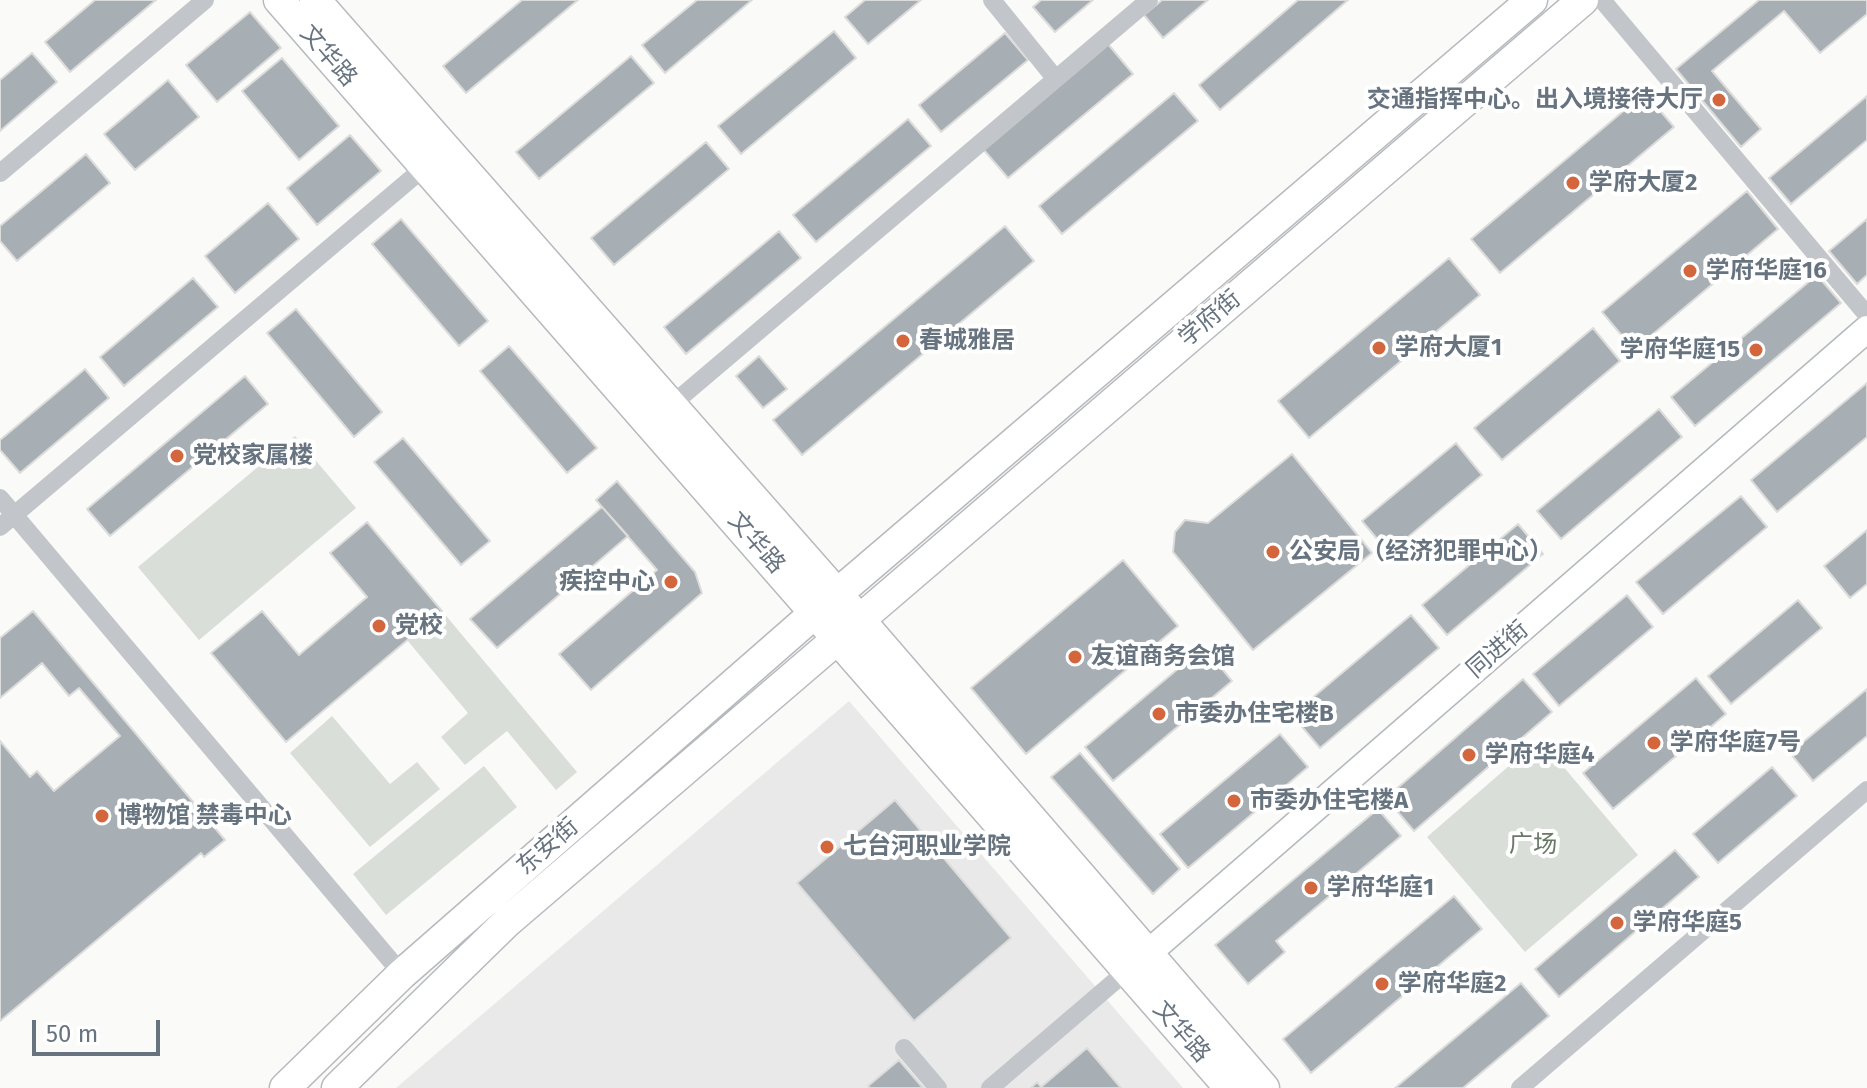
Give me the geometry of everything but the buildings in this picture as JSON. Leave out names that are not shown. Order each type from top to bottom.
[{"type":"main road","name":"文华路","points":[[279,0],[435,158],[669,407],[847,628],[1139,962],[1264,1088]]},
{"type":"main road","name":"文华路","points":[[315,0],[435,158],[827,604]]},
{"type":"main road","name":"学府街","points":[[827,604],[1532,0]]},
{"type":"main road","name":"学府街","points":[[847,628],[1583,0]]},
{"type":"main road","name":"东安街","points":[[285,1088],[402,974],[827,604]]},
{"type":"main road","name":"东安街","points":[[337,1088],[507,922],[847,628]]},
{"type":"main road","name":"文华路","points":[[1139,962],[1230,1088]]},
{"type":"street","points":[[0,173],[205,0]]},
{"type":"street","points":[[992,0],[1055,78]]},
{"type":"street","points":[[669,407],[1149,0]]},
{"type":"street","points":[[1602,0],[1867,315]]},
{"type":"street","points":[[7,521],[435,158]]},
{"type":"street","name":"同进街","points":[[1139,962],[1867,329]]},
{"type":"street","points":[[0,498],[7,521],[402,974]]},
{"type":"street","points":[[1520,1088],[1867,790]]},
{"type":"street","points":[[990,1088],[1139,962]]},
{"type":"street","points":[[904,1048],[938,1088]]},
{"type":"shaded area","name":"七台河职业学院","points":[[849,701],[1183,1088],[396,1088]]},
{"type":"green space","points":[[295,436],[356,508],[199,640],[138,567]]},
{"type":"green space","points":[[442,611],[577,772],[556,790],[507,731],[465,765],[441,737],[468,713],[407,640]]},
{"type":"green space","points":[[332,716],[390,784],[417,762],[440,789],[370,847],[290,753]]},
{"type":"green space","name":"广场","points":[[1540,739],[1638,855],[1525,952],[1427,837]]},
{"type":"green space","points":[[484,766],[517,807],[386,915],[353,874]]},
{"type":"place","name":"交通指挥中心。出入境接待大厅","points":[[1719,100]]},
{"type":"place","name":"学府大厦2","points":[[1573,183]]},
{"type":"place","name":"学府华庭16","points":[[1690,271]]},
{"type":"place","name":"春城雅居","points":[[903,341]]},
{"type":"place","name":"学府大厦1","points":[[1379,348]]},
{"type":"place","name":"学府华庭15","points":[[1756,350]]},
{"type":"place","name":"党校家属楼","points":[[177,456]]},
{"type":"place","name":"公安局（经济犯罪中心）","points":[[1273,552]]},
{"type":"place","name":"疾控中心","points":[[671,582]]},
{"type":"place","name":"党校","points":[[379,626]]},
{"type":"place","name":"友谊商务会馆","points":[[1075,657]]},
{"type":"place","name":"市委办住宅楼B","points":[[1159,714]]},
{"type":"place","name":"学府华庭7号","points":[[1654,743]]},
{"type":"place","name":"学府华庭4","points":[[1469,755]]},
{"type":"place","name":"市委办住宅楼A","points":[[1234,801]]},
{"type":"place","name":"博物馆 禁毒中心","points":[[102,816]]},
{"type":"place","name":"七台河职业学院","points":[[827,847]]},
{"type":"place","name":"学府华庭1","points":[[1311,888]]},
{"type":"place","name":"学府华庭5","points":[[1617,923]]},
{"type":"place","name":"学府华庭2","points":[[1382,984]]}]
